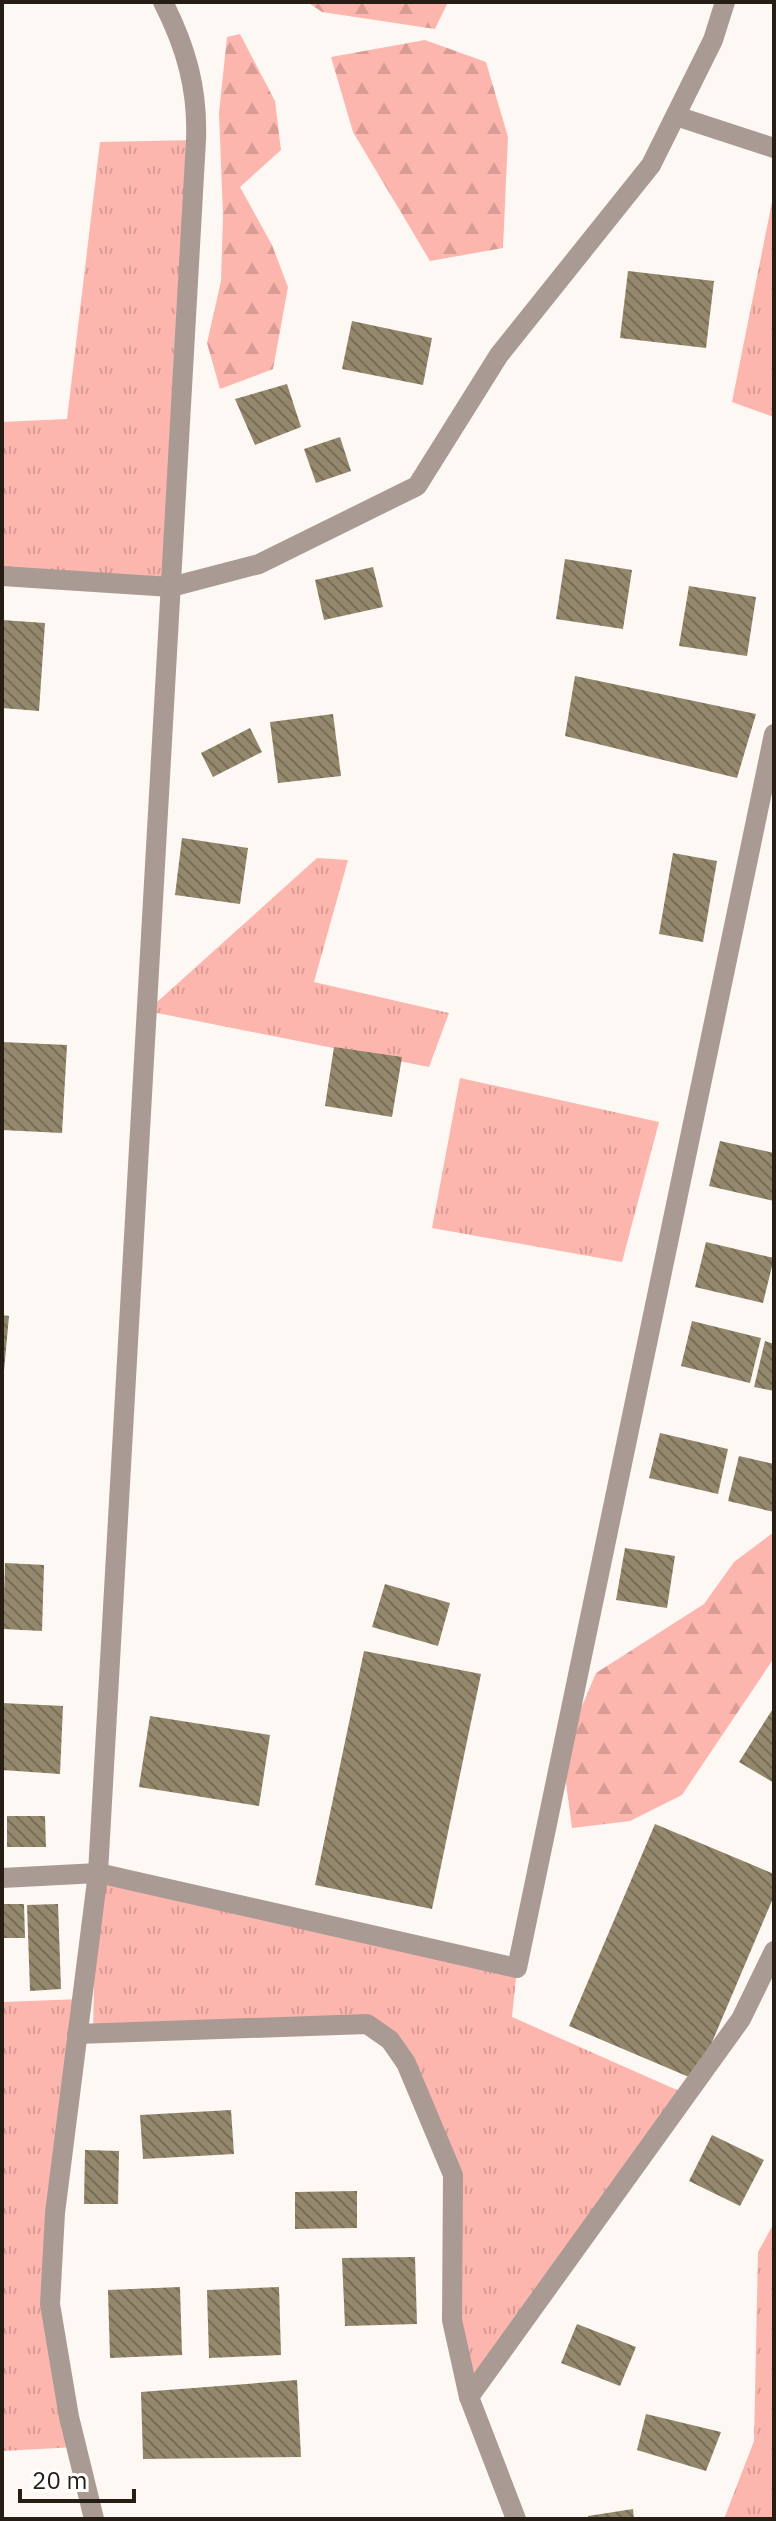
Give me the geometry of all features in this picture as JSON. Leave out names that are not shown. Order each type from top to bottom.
[{"type":"street","points":[[94,2519],[69,2417],[50,2304],[55,2213],[98,1873],[197,117],[189,61],[163,2]]},
{"type":"street","points":[[2,576],[171,587],[259,564],[417,486],[499,355],[651,165],[713,40],[725,2]]},
{"type":"street","points":[[676,116],[774,148]]},
{"type":"street","points":[[2,1878],[98,1873],[517,1968],[774,734]]},
{"type":"street","points":[[469,2397],[741,2019],[774,1951]]},
{"type":"street","points":[[77,2034],[367,2024],[390,2040],[406,2063],[453,2175],[452,2320],[469,2397],[516,2519]]},
{"type":"green space","points":[[307,2],[448,2],[435,29],[322,12]]},
{"type":"green space","points":[[240,34],[275,101],[281,150],[240,187],[272,245],[288,287],[273,369],[220,389],[207,343],[221,281],[223,216],[219,113],[227,37]]},
{"type":"green space","points":[[425,40],[486,62],[508,137],[503,248],[430,261],[353,132],[331,57]]},
{"type":"green space","points":[[196,140],[171,587],[2,576],[2,422],[67,419],[100,142]]},
{"type":"green space","points":[[774,192],[774,417],[732,402]]},
{"type":"green space","points":[[317,858],[348,860],[314,982],[449,1013],[429,1067],[147,1011]]},
{"type":"green space","points":[[460,1078],[659,1122],[622,1262],[432,1228]]},
{"type":"green space","points":[[774,1532],[774,1658],[682,1795],[630,1821],[572,1828],[562,1753],[596,1673],[704,1604],[734,1562]]},
{"type":"green space","points":[[96,1882],[517,1968],[512,2017],[686,2094],[475,2389],[453,2272],[453,2175],[390,2040],[367,2024],[93,2034]]},
{"type":"green space","points":[[82,1999],[50,2304],[76,2447],[2,2451],[2,2002]]},
{"type":"green space","points":[[774,2223],[774,2519],[724,2519],[754,2441],[758,2252]]},
{"type":"building","points":[[628,271],[714,281],[706,348],[620,338]]},
{"type":"building","points":[[352,321],[432,338],[423,385],[342,369]]},
{"type":"building","points":[[287,384],[301,427],[255,445],[235,399]]},
{"type":"building","points":[[340,437],[351,471],[316,483],[304,449]]},
{"type":"building","points":[[565,559],[632,570],[623,629],[556,619]]},
{"type":"building","points":[[373,567],[383,607],[324,620],[315,580]]},
{"type":"building","points":[[689,586],[756,597],[747,656],[679,646]]},
{"type":"building","points":[[2,620],[45,623],[39,711],[2,708]]},
{"type":"building","points":[[575,676],[756,714],[737,778],[565,736]]},
{"type":"building","points":[[333,714],[341,776],[278,783],[270,722]]},
{"type":"building","points":[[250,728],[262,752],[213,777],[201,753]]},
{"type":"building","points":[[182,838],[248,848],[240,904],[175,895]]},
{"type":"building","points":[[673,853],[717,861],[703,942],[659,934]]},
{"type":"building","points":[[2,1042],[67,1045],[62,1133],[2,1130]]},
{"type":"building","points":[[334,1047],[402,1057],[392,1117],[325,1106]]},
{"type":"building","points":[[720,1141],[774,1153],[774,1201],[709,1186]]},
{"type":"building","points":[[706,1242],[774,1258],[763,1303],[695,1287]]},
{"type":"building","points":[[2,1315],[9,1316],[4,1371],[2,1370]]},
{"type":"building","points":[[692,1321],[761,1338],[750,1383],[681,1366]]},
{"type":"building","points":[[765,1341],[774,1344],[774,1391],[754,1387]]},
{"type":"building","points":[[660,1433],[728,1449],[718,1494],[649,1478]]},
{"type":"building","points":[[739,1456],[774,1464],[774,1512],[728,1501]]},
{"type":"building","points":[[625,1548],[675,1556],[667,1608],[616,1600]]},
{"type":"building","points":[[5,1563],[44,1565],[42,1631],[3,1629]]},
{"type":"building","points":[[385,1584],[450,1603],[438,1646],[372,1627]]},
{"type":"building","points":[[364,1651],[481,1674],[432,1909],[315,1885]]},
{"type":"building","points":[[2,1703],[63,1706],[60,1774],[2,1770]]},
{"type":"building","points":[[774,1707],[774,1783],[739,1762]]},
{"type":"building","points":[[150,1716],[270,1735],[259,1806],[139,1787]]},
{"type":"building","points":[[7,1816],[45,1816],[46,1847],[7,1847]]},
{"type":"building","points":[[655,1824],[774,1874],[774,1896],[696,2080],[569,2026]]},
{"type":"building","points":[[2,1904],[24,1904],[25,1938],[2,1938]]},
{"type":"building","points":[[58,1904],[61,1989],[30,1991],[27,1905]]},
{"type":"building","points":[[231,2110],[234,2154],[143,2159],[140,2115]]},
{"type":"building","points":[[712,2135],[764,2160],[740,2206],[689,2181]]},
{"type":"building","points":[[85,2150],[119,2151],[118,2204],[84,2204]]},
{"type":"building","points":[[357,2191],[357,2228],[295,2229],[295,2192]]},
{"type":"building","points":[[415,2257],[417,2324],[345,2326],[342,2258]]},
{"type":"building","points":[[180,2287],[182,2355],[110,2358],[108,2290]]},
{"type":"building","points":[[279,2287],[281,2355],[209,2358],[207,2290]]},
{"type":"building","points":[[577,2324],[636,2347],[620,2386],[561,2363]]},
{"type":"building","points":[[297,2380],[301,2457],[143,2459],[141,2392]]},
{"type":"building","points":[[646,2414],[721,2432],[706,2471],[637,2450]]},
{"type":"building","points":[[633,2509],[634,2519],[588,2519],[588,2516]]}]
